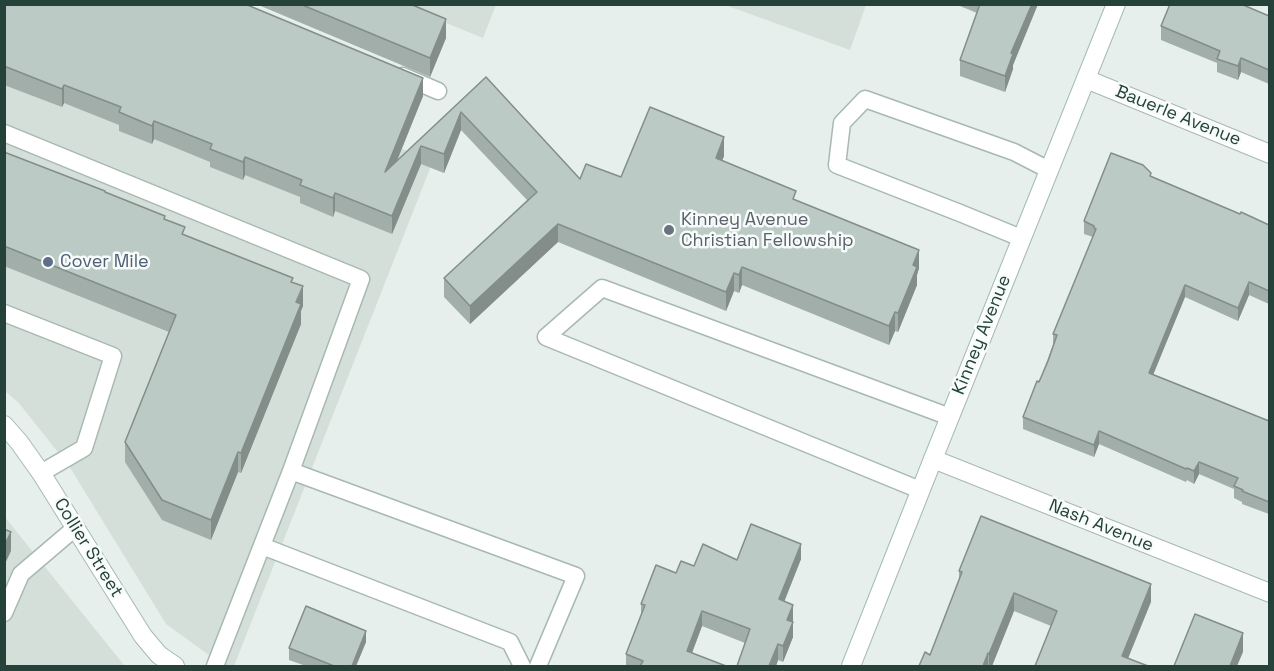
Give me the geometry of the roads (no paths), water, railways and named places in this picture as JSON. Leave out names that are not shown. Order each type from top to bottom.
[{"type":"street","name":"Kinney Avenue","points":[[852,666],[920,490],[1116,4]]},
{"type":"street","name":"Bauerle Avenue","points":[[1086,79],[1269,154]]},
{"type":"street","name":"Collier Street","points":[[4,425],[41,473],[143,636],[159,655],[175,666]]},
{"type":"street","name":"Nash Avenue","points":[[933,459],[1269,593]]},
{"type":"lane","points":[[385,69],[438,90]]},
{"type":"lane","points":[[1021,238],[837,165],[842,123],[865,99],[1014,152],[1049,170]]},
{"type":"lane","points":[[4,133],[361,279],[291,471],[215,666]]},
{"type":"lane","points":[[920,490],[546,337],[602,288],[950,417]]},
{"type":"lane","points":[[4,313],[112,356],[84,448],[41,473]]},
{"type":"lane","points":[[291,471],[576,576],[538,666]]},
{"type":"lane","points":[[4,613],[21,574],[75,528]]},
{"type":"lane","points":[[262,546],[510,642],[522,666]]},
{"type":"place","name":"Kinney Avenue Christian Fellowship","points":[[669,230]]},
{"type":"place","name":"Cover Mile","points":[[48,262]]}]
